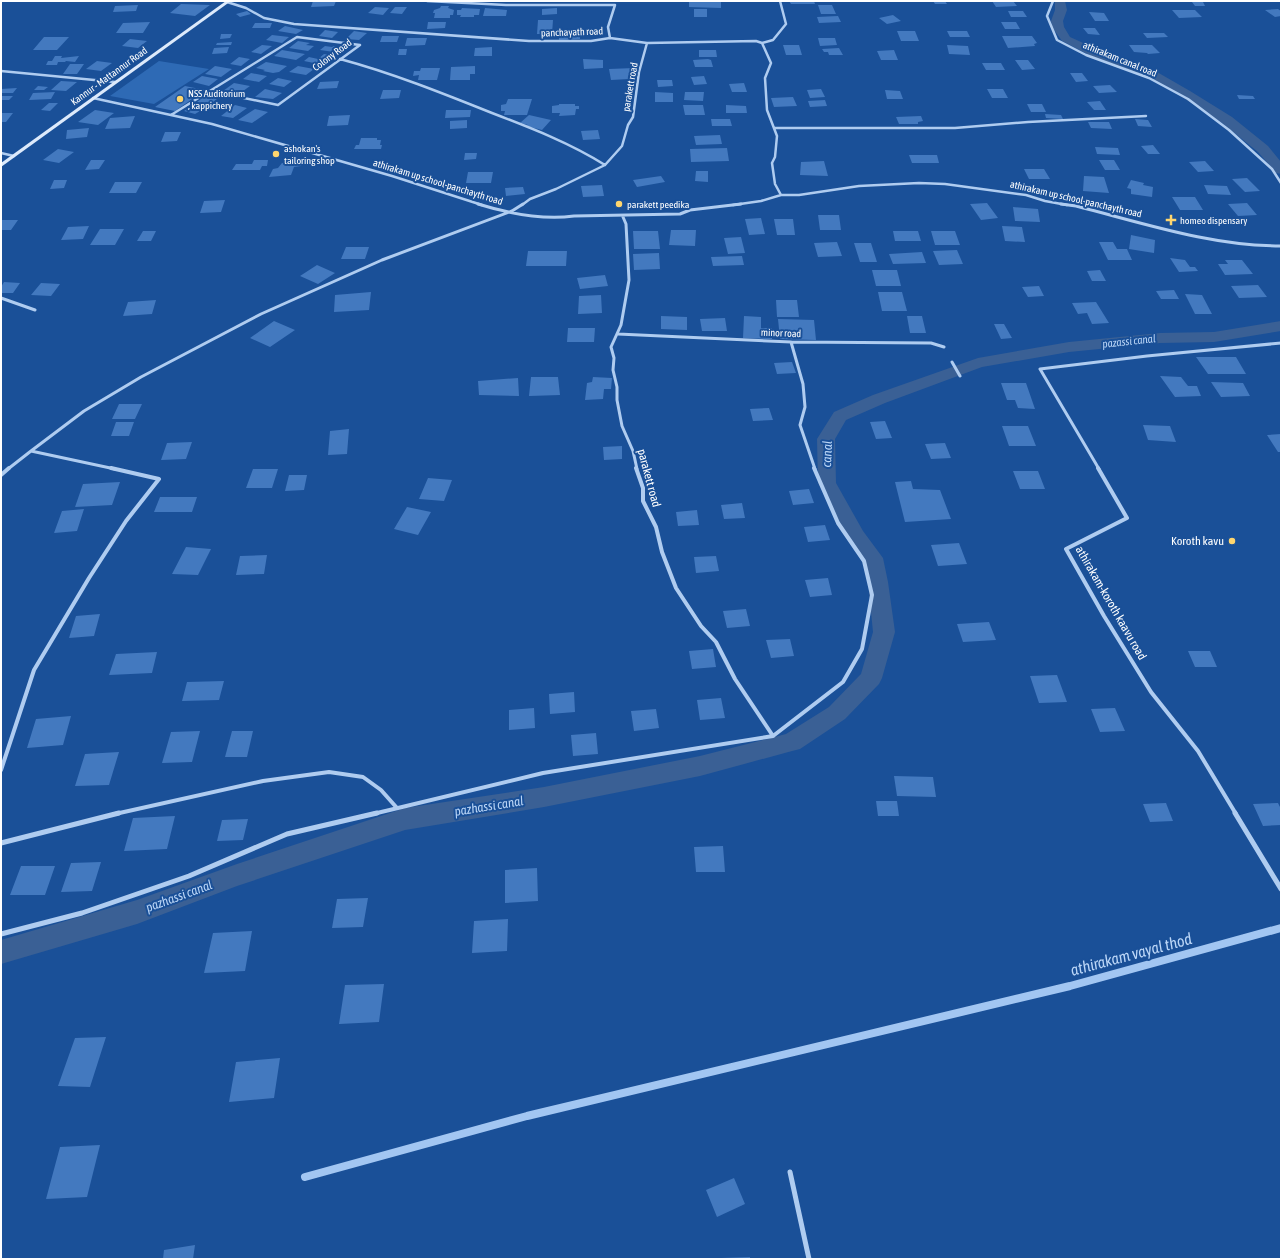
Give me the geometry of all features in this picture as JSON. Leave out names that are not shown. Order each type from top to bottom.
[{"type":"main road","name":"Kannur - Mattannur Road","points":[[1,166],[115,82],[228,2]]},
{"type":"street","points":[[428,1],[451,4],[615,5]]},
{"type":"street","points":[[610,38],[608,27],[617,1]]},
{"type":"street","points":[[780,1],[786,24],[775,39],[770,43],[762,43],[769,56],[770,63],[765,78],[766,110],[775,128],[777,145],[775,157],[772,163],[775,184],[781,195]]},
{"type":"street","name":"athirakam canal road","points":[[1053,1],[1047,16],[1057,40],[1086,55],[1148,78],[1188,99],[1240,140],[1272,169],[1281,183]]},
{"type":"street","name":"panchayath road","points":[[228,2],[246,8],[264,18],[294,24],[528,41],[591,41],[610,38],[647,43],[756,41],[762,43]]},
{"type":"street","name":"Colony Road","points":[[170,115],[297,37],[360,45],[278,105],[210,91]]},
{"type":"street","name":"parakett road","points":[[1,476],[84,411],[141,377],[261,314],[382,260],[512,211],[530,199],[561,187],[605,165],[622,146],[628,125],[633,117],[639,72],[647,43]]},
{"type":"street","points":[[340,59],[362,65],[456,98],[551,138],[595,158],[605,165]]},
{"type":"street","points":[[1,71],[115,82]]},
{"type":"street","name":"athirakam up school-panchayth road","points":[[93,98],[254,136],[392,176],[502,211],[512,211],[548,217],[623,217],[680,214],[697,209],[761,202],[781,195],[799,195],[859,186],[919,183],[945,184],[1026,195],[1045,201],[1076,206],[1173,231],[1227,242],[1263,246],[1281,246]]},
{"type":"street","points":[[775,128],[955,128],[1028,122],[1146,116]]},
{"type":"street","points":[[1,153],[14,156]]},
{"type":"street","name":"parakett road","points":[[623,217],[626,229],[629,280],[626,303],[618,334],[612,347],[617,387],[617,400],[622,426],[633,451],[635,464],[643,488],[643,501],[656,527],[662,552],[676,588],[701,626],[716,642],[735,679],[773,736]]},
{"type":"street","points":[[1,298],[35,310]]},
{"type":"street","name":"minor road","points":[[618,334],[791,342],[931,343],[944,347]]},
{"type":"street","points":[[1,934],[82,913],[189,876],[287,834],[543,773],[773,736],[843,682],[862,649],[872,595],[864,561],[838,523],[813,465],[800,425],[805,408],[803,384],[791,342]]},
{"type":"street","name":"athirakam-koroth kaavu road","points":[[1281,342],[1040,369],[1127,518],[1066,549],[1104,616],[1151,692],[1198,751],[1281,889]]},
{"type":"street","points":[[952,362],[960,376]]},
{"type":"street","points":[[1,770],[34,670],[114,540],[159,479],[31,451]]},
{"type":"street","points":[[1,843],[90,819],[263,781],[329,772],[363,777],[381,790],[397,808]]},
{"type":"street","points":[[790,1172],[809,1259]]},
{"type":"shaded area","points":[[159,61],[209,69],[154,104],[110,96]]},
{"type":"building","points":[[313,1],[336,1],[334,6],[311,7]]},
{"type":"building","points":[[789,1],[814,1],[815,4],[791,4]]},
{"type":"building","points":[[933,1],[945,1],[947,4],[935,4]]},
{"type":"building","points":[[992,1],[1013,1],[1017,6],[996,7]]},
{"type":"building","points":[[689,2],[721,2],[721,8],[689,7]]},
{"type":"building","points":[[1192,2],[1203,2],[1205,6],[1195,6]]},
{"type":"building","points":[[181,4],[210,5],[195,16],[170,13]]},
{"type":"building","points":[[138,5],[136,11],[113,12],[115,6]]},
{"type":"building","points":[[818,5],[832,5],[836,14],[821,14]]},
{"type":"building","points":[[441,6],[449,6],[448,8],[454,10],[453,15],[450,15],[450,18],[434,18],[434,10],[440,8]]},
{"type":"building","points":[[375,7],[389,8],[383,15],[368,13]]},
{"type":"building","points":[[395,7],[407,7],[402,14],[390,13]]},
{"type":"building","points":[[462,8],[480,9],[479,15],[474,15],[474,17],[460,17],[461,15],[457,15],[457,10],[461,10]]},
{"type":"building","points":[[485,8],[507,10],[506,16],[483,16]]},
{"type":"building","points":[[557,8],[557,14],[542,15],[542,9]]},
{"type":"building","points":[[694,9],[707,9],[707,17],[694,17]]},
{"type":"building","points":[[1278,9],[1281,11],[1281,16],[1275,17],[1265,10]]},
{"type":"building","points":[[1172,10],[1195,10],[1202,17],[1179,18]]},
{"type":"building","points":[[247,11],[251,14],[240,17],[236,14]]},
{"type":"building","points":[[1008,11],[1023,11],[1027,17],[1011,17]]},
{"type":"building","points":[[1089,12],[1104,13],[1109,21],[1095,21]]},
{"type":"building","points":[[893,15],[901,21],[887,24],[879,18]]},
{"type":"building","points":[[838,16],[841,22],[819,23],[817,17]]},
{"type":"building","points":[[538,20],[553,20],[552,34],[537,34]]},
{"type":"building","points":[[150,22],[143,33],[116,33],[123,23]]},
{"type":"building","points":[[428,22],[446,22],[445,28],[427,29]]},
{"type":"building","points":[[1001,22],[1016,22],[1020,29],[1005,29]]},
{"type":"building","points":[[255,23],[272,23],[270,28],[252,28]]},
{"type":"building","points":[[285,26],[303,30],[296,34],[278,31]]},
{"type":"building","points":[[1083,28],[1095,28],[1100,35],[1088,34]]},
{"type":"building","points":[[325,30],[338,32],[332,38],[319,36]]},
{"type":"building","points":[[354,31],[367,33],[359,40],[346,39]]},
{"type":"building","points":[[897,31],[915,31],[919,41],[901,41]]},
{"type":"building","points":[[947,31],[967,31],[970,37],[950,37]]},
{"type":"building","points":[[580,32],[580,39],[559,40],[559,33]]},
{"type":"building","points":[[1143,33],[1164,33],[1168,37],[1147,38]]},
{"type":"building","points":[[221,34],[232,34],[230,38],[220,39]]},
{"type":"building","points":[[272,35],[289,37],[282,43],[266,40]]},
{"type":"building","points":[[382,36],[399,36],[397,42],[380,42]]},
{"type":"building","points":[[1002,36],[1032,36],[1037,43],[1034,44],[1035,46],[1008,48]]},
{"type":"building","points":[[44,37],[69,37],[57,50],[33,50]]},
{"type":"building","points":[[407,38],[427,38],[425,45],[405,46]]},
{"type":"building","points":[[818,38],[835,38],[837,45],[820,46]]},
{"type":"building","points":[[130,39],[147,41],[138,48],[122,46]]},
{"type":"building","points":[[298,41],[310,43],[306,45],[314,46],[308,51],[289,48]]},
{"type":"building","points":[[232,42],[231,45],[216,45],[217,43]]},
{"type":"building","points":[[262,45],[272,46],[261,54],[251,52]]},
{"type":"building","points":[[783,45],[799,45],[802,55],[786,55]]},
{"type":"building","points":[[947,45],[968,46],[970,55],[949,54]]},
{"type":"building","points":[[1129,45],[1152,45],[1160,53],[1148,54],[1134,52]]},
{"type":"building","points":[[325,46],[348,48],[341,53],[320,50]]},
{"type":"building","points":[[229,47],[227,53],[212,54],[214,48]]},
{"type":"building","points":[[492,47],[492,56],[474,56],[475,48]]},
{"type":"building","points":[[839,48],[843,55],[829,55],[828,52],[824,52],[822,49]]},
{"type":"building","points":[[399,49],[407,49],[406,55],[398,55]]},
{"type":"building","points":[[282,50],[305,54],[296,60],[274,56]]},
{"type":"building","points":[[699,50],[716,50],[717,57],[699,57]]},
{"type":"building","points":[[894,50],[898,60],[881,60],[877,51]]},
{"type":"building","points":[[324,54],[336,56],[324,65],[304,61],[309,57],[318,59]]},
{"type":"building","points":[[55,56],[62,56],[61,58],[79,56],[75,62],[66,61],[58,62],[57,65],[46,65],[48,61],[52,61]]},
{"type":"building","points":[[239,57],[250,59],[241,66],[230,64]]},
{"type":"building","points":[[583,59],[603,60],[603,68],[584,69]]},
{"type":"building","points":[[693,60],[711,60],[713,67],[695,67]]},
{"type":"building","points":[[1015,60],[1028,60],[1035,69],[1022,70]]},
{"type":"building","points":[[97,61],[112,63],[101,71],[86,69]]},
{"type":"building","points":[[266,62],[287,66],[279,72],[273,73],[256,68]]},
{"type":"building","points":[[982,63],[1001,63],[1005,70],[986,70]]},
{"type":"building","points":[[70,64],[84,64],[77,74],[63,74]]},
{"type":"building","points":[[215,66],[232,69],[221,77],[205,74]]},
{"type":"building","points":[[298,66],[314,69],[306,75],[289,72]]},
{"type":"building","points":[[475,66],[475,74],[470,74],[470,80],[450,80],[451,67]]},
{"type":"building","points":[[421,68],[440,68],[437,80],[418,80],[419,75],[413,76],[414,71],[420,71]]},
{"type":"building","points":[[634,68],[634,77],[629,77],[629,79],[611,80],[609,69]]},
{"type":"building","points":[[251,73],[267,76],[259,82],[243,79]]},
{"type":"building","points":[[1070,73],[1082,73],[1088,81],[1076,82]]},
{"type":"building","points":[[202,76],[218,79],[209,86],[193,82]]},
{"type":"building","points":[[704,76],[707,84],[694,85],[691,77]]},
{"type":"building","points":[[278,78],[292,81],[284,87],[269,84]]},
{"type":"building","points":[[657,80],[672,80],[673,86],[658,87]]},
{"type":"building","points":[[61,81],[77,82],[66,91],[51,90]]},
{"type":"building","points":[[339,81],[337,88],[317,89],[320,82]]},
{"type":"building","points":[[234,83],[250,86],[239,94],[223,91]]},
{"type":"building","points":[[744,83],[747,92],[732,92],[729,84]]},
{"type":"building","points":[[1110,85],[1117,92],[1099,93],[1093,86]]},
{"type":"building","points":[[38,86],[48,87],[44,90],[34,90]]},
{"type":"building","name":"NSS Auditorium , kappichery","points":[[185,86],[205,90],[175,111],[155,107]]},
{"type":"building","points":[[17,88],[13,93],[1,93],[1,89]]},
{"type":"building","points":[[265,89],[282,93],[273,99],[255,97]]},
{"type":"building","points":[[821,89],[825,97],[810,98],[807,90]]},
{"type":"building","points":[[987,89],[1003,89],[1008,98],[992,98]]},
{"type":"building","points":[[383,90],[401,90],[399,98],[380,99]]},
{"type":"building","points":[[885,90],[900,91],[903,99],[887,99]]},
{"type":"building","points":[[55,92],[51,99],[29,100],[33,93]]},
{"type":"building","points":[[655,92],[673,93],[673,102],[655,102]]},
{"type":"building","points":[[685,92],[704,92],[703,101],[684,100]]},
{"type":"building","points":[[1237,95],[1253,96],[1255,99],[1239,99]]},
{"type":"building","points":[[2,96],[13,96],[9,100],[1,100]]},
{"type":"building","points":[[205,96],[217,99],[209,105],[197,102]]},
{"type":"building","points":[[793,97],[797,106],[774,107],[771,98]]},
{"type":"building","points":[[508,99],[532,99],[527,115],[504,115],[505,111],[501,111],[501,105],[506,104]]},
{"type":"building","points":[[825,100],[827,106],[810,107],[808,101]]},
{"type":"building","points":[[1100,101],[1106,110],[1094,110],[1087,102]]},
{"type":"building","points":[[49,103],[58,103],[50,111],[41,110]]},
{"type":"building","points":[[559,104],[575,104],[575,106],[579,106],[579,109],[576,109],[575,115],[559,116],[560,113],[552,113],[552,106]]},
{"type":"building","points":[[1027,104],[1042,104],[1046,112],[1031,112]]},
{"type":"building","points":[[194,105],[205,108],[195,114],[184,111]]},
{"type":"building","points":[[235,105],[247,108],[233,118],[221,116]]},
{"type":"building","points":[[683,105],[703,105],[705,115],[685,115]]},
{"type":"building","points":[[726,105],[746,106],[747,113],[726,113]]},
{"type":"building","points":[[255,109],[268,112],[252,123],[238,120]]},
{"type":"building","points":[[95,110],[114,113],[98,125],[78,122]]},
{"type":"building","points":[[446,110],[471,110],[470,117],[445,118]]},
{"type":"building","points":[[1,113],[13,113],[6,122],[1,122]]},
{"type":"building","points":[[1045,114],[1061,115],[1063,119],[1046,118]]},
{"type":"building","points":[[350,115],[348,125],[327,126],[329,116]]},
{"type":"building","points":[[529,115],[551,120],[542,130],[520,123]]},
{"type":"building","points":[[135,116],[130,128],[105,129],[110,118]]},
{"type":"building","points":[[921,116],[923,121],[918,122],[918,124],[899,124],[896,117]]},
{"type":"building","points":[[711,119],[730,119],[732,126],[712,126]]},
{"type":"building","points":[[1135,119],[1148,120],[1152,127],[1138,126]]},
{"type":"building","points":[[467,120],[467,128],[450,129],[450,121]]},
{"type":"building","points":[[1088,122],[1109,122],[1112,129],[1091,128]]},
{"type":"building","points":[[89,128],[87,137],[66,139],[67,130]]},
{"type":"building","points":[[598,130],[600,139],[583,140],[581,131]]},
{"type":"building","points":[[165,132],[181,132],[177,141],[161,142]]},
{"type":"building","points":[[720,135],[722,144],[696,145],[694,136]]},
{"type":"building","points":[[361,138],[377,138],[377,140],[381,140],[381,149],[354,149],[356,145],[359,145]]},
{"type":"building","points":[[1153,145],[1160,154],[1148,154],[1141,146]]},
{"type":"building","points":[[1095,147],[1118,148],[1120,155],[1097,154]]},
{"type":"building","points":[[727,148],[729,161],[691,162],[690,149]]},
{"type":"building","points":[[58,149],[74,152],[59,163],[43,160]]},
{"type":"building","points":[[465,153],[477,153],[476,159],[464,160]]},
{"type":"building","points":[[909,155],[937,155],[939,163],[912,163]]},
{"type":"building","points":[[91,160],[105,160],[99,169],[85,170]]},
{"type":"building","points":[[254,160],[268,160],[267,166],[262,166],[260,170],[232,170],[236,164],[252,164]]},
{"type":"building","points":[[1099,160],[1114,160],[1120,170],[1105,170]]},
{"type":"building","points":[[824,161],[828,176],[800,175],[801,162]]},
{"type":"building","points":[[1205,161],[1214,171],[1198,172],[1189,162]]},
{"type":"building","points":[[302,162],[301,166],[294,167],[291,175],[269,177],[273,169],[278,168],[282,163]]},
{"type":"building","points":[[1024,169],[1044,169],[1050,179],[1029,179]]},
{"type":"building","points":[[696,171],[708,171],[708,182],[695,181]]},
{"type":"building","points":[[468,172],[493,172],[491,183],[466,183]]},
{"type":"building","points":[[661,176],[665,182],[637,187],[633,180]]},
{"type":"building","points":[[1084,176],[1104,177],[1109,193],[1083,191]]},
{"type":"building","points":[[1247,178],[1260,191],[1245,192],[1232,179]]},
{"type":"building","points":[[54,180],[67,180],[64,188],[50,189]]},
{"type":"building","points":[[1131,180],[1153,187],[1152,197],[1131,194],[1131,189],[1127,188]]},
{"type":"building","points":[[115,182],[142,182],[136,193],[109,193]]},
{"type":"building","points":[[602,185],[604,196],[583,197],[581,186]]},
{"type":"building","points":[[1204,185],[1227,186],[1231,195],[1208,194]]},
{"type":"building","points":[[523,187],[525,194],[506,196],[505,188]]},
{"type":"building","points":[[1172,197],[1195,197],[1203,210],[1180,210]]},
{"type":"building","points":[[225,200],[221,212],[200,213],[204,201]]},
{"type":"building","points":[[987,203],[998,218],[981,220],[970,204]]},
{"type":"building","points":[[1247,203],[1257,215],[1238,216],[1228,204]]},
{"type":"building","points":[[1013,207],[1038,209],[1040,222],[1015,221]]},
{"type":"building","points":[[818,215],[839,215],[841,230],[820,230]]},
{"type":"building","points":[[761,218],[765,234],[749,235],[745,219]]},
{"type":"building","points":[[774,219],[793,219],[795,235],[777,235]]},
{"type":"building","points":[[1,220],[18,220],[11,230],[1,230]]},
{"type":"building","points":[[89,226],[83,239],[61,240],[68,227]]},
{"type":"building","points":[[1002,226],[1022,227],[1025,242],[1005,241]]},
{"type":"building","points":[[100,229],[124,229],[115,245],[90,245]]},
{"type":"building","points":[[671,230],[696,230],[695,246],[669,245]]},
{"type":"building","points":[[143,231],[156,231],[151,241],[137,241]]},
{"type":"building","points":[[633,231],[658,231],[660,249],[634,249]]},
{"type":"building","points":[[893,231],[918,231],[921,241],[895,241]]},
{"type":"building","points":[[931,231],[955,231],[960,245],[935,245]]},
{"type":"building","points":[[1131,235],[1155,240],[1154,253],[1129,249]]},
{"type":"building","points":[[741,237],[745,253],[728,254],[724,238]]},
{"type":"building","points":[[837,242],[842,256],[818,257],[814,243]]},
{"type":"building","points":[[1099,242],[1113,242],[1117,249],[1127,249],[1132,260],[1108,260]]},
{"type":"building","points":[[854,243],[871,243],[877,262],[860,262]]},
{"type":"building","points":[[346,247],[369,247],[365,259],[341,259]]},
{"type":"building","points":[[957,250],[963,264],[939,265],[933,251]]},
{"type":"building","points":[[528,251],[567,251],[566,266],[526,266]]},
{"type":"building","points":[[922,252],[926,263],[893,264],[889,254]]},
{"type":"building","points":[[659,253],[660,269],[634,270],[633,254]]},
{"type":"building","points":[[742,256],[744,265],[713,266],[711,257]]},
{"type":"building","points":[[1170,258],[1185,260],[1190,267],[1195,267],[1198,271],[1179,272]]},
{"type":"building","points":[[1225,260],[1242,260],[1253,274],[1225,275],[1218,264],[1228,264]]},
{"type":"building","points":[[317,265],[335,273],[318,284],[300,276]]},
{"type":"building","points":[[872,270],[897,270],[901,286],[876,286]]},
{"type":"building","points":[[1100,270],[1106,281],[1092,281],[1087,271]]},
{"type":"building","points":[[605,275],[608,286],[580,289],[577,278]]},
{"type":"building","points":[[4,282],[20,283],[13,293],[1,293],[1,287]]},
{"type":"building","points":[[41,283],[60,284],[51,296],[31,295]]},
{"type":"building","points":[[1258,285],[1267,297],[1239,298],[1231,286]]},
{"type":"building","points":[[1039,286],[1044,296],[1028,297],[1022,287]]},
{"type":"building","points":[[1174,290],[1179,299],[1161,299],[1156,291]]},
{"type":"building","points":[[371,292],[369,310],[334,312],[335,295]]},
{"type":"building","points":[[878,292],[902,292],[907,311],[882,311]]},
{"type":"building","points":[[1185,294],[1202,295],[1212,314],[1195,314]]},
{"type":"building","points":[[601,295],[602,313],[578,314],[579,296]]},
{"type":"building","points":[[156,300],[152,314],[123,316],[128,302]]},
{"type":"building","points":[[776,300],[797,300],[799,317],[777,317]]},
{"type":"building","points":[[1096,302],[1109,323],[1092,324],[1087,313],[1078,314],[1072,303]]},
{"type":"building","points":[[661,316],[687,317],[687,330],[661,329]]},
{"type":"building","points":[[744,316],[761,317],[761,328],[772,328],[772,339],[743,338]]},
{"type":"building","points":[[907,316],[922,316],[926,333],[910,333]]},
{"type":"building","points":[[725,318],[727,331],[702,331],[700,319]]},
{"type":"building","points":[[778,319],[814,320],[816,340],[780,339]]},
{"type":"building","points":[[274,321],[295,330],[270,347],[250,338]]},
{"type":"building","points":[[994,324],[1004,324],[1012,338],[1001,339]]},
{"type":"building","points":[[568,328],[595,328],[594,342],[567,342]]},
{"type":"building","points":[[1196,357],[1236,357],[1246,374],[1208,374]]},
{"type":"building","points":[[792,362],[796,373],[777,374],[774,363]]},
{"type":"building","points":[[1160,376],[1181,377],[1188,386],[1197,386],[1201,396],[1175,397]]},
{"type":"building","points":[[531,377],[558,377],[560,395],[529,396]]},
{"type":"building","points":[[593,377],[612,378],[611,389],[604,389],[603,399],[585,400],[587,383],[592,382]]},
{"type":"building","points":[[518,378],[519,396],[479,395],[478,381]]},
{"type":"building","points":[[1211,382],[1243,383],[1250,396],[1221,397]]},
{"type":"building","points":[[1001,383],[1026,383],[1035,409],[1018,408],[1015,400],[1007,400]]},
{"type":"building","points":[[119,404],[142,404],[135,419],[112,419]]},
{"type":"building","points":[[769,408],[773,420],[753,421],[750,409]]},
{"type":"building","points":[[885,421],[892,438],[876,439],[870,422]]},
{"type":"building","points":[[116,422],[134,422],[129,436],[111,436]]},
{"type":"building","points":[[1143,425],[1170,426],[1176,442],[1148,440]]},
{"type":"building","points":[[1002,426],[1028,426],[1036,446],[1009,446]]},
{"type":"building","points":[[349,429],[347,454],[328,455],[330,431]]},
{"type":"building","points":[[1281,434],[1281,452],[1278,452],[1267,435]]},
{"type":"building","points":[[192,442],[186,459],[161,460],[167,443]]},
{"type":"building","points":[[945,443],[951,458],[931,459],[925,444]]},
{"type":"building","points":[[622,446],[622,459],[604,460],[603,447]]},
{"type":"building","points":[[253,469],[278,469],[272,488],[246,488]]},
{"type":"building","points":[[1013,471],[1038,471],[1045,489],[1020,489]]},
{"type":"building","points":[[289,475],[307,475],[304,490],[285,491]]},
{"type":"building","points":[[428,478],[452,480],[444,501],[419,499]]},
{"type":"building","points":[[911,481],[913,489],[940,490],[951,519],[905,522],[895,482]]},
{"type":"building","points":[[120,482],[112,505],[75,507],[83,484]]},
{"type":"building","points":[[809,489],[814,503],[793,505],[789,491]]},
{"type":"building","points":[[160,497],[197,497],[192,512],[154,512]]},
{"type":"building","points":[[742,503],[745,518],[724,519],[721,505]]},
{"type":"building","points":[[407,507],[431,512],[418,535],[394,529]]},
{"type":"building","points":[[84,509],[77,531],[54,533],[62,511]]},
{"type":"building","points":[[697,510],[699,525],[678,526],[676,512]]},
{"type":"building","points":[[825,525],[830,540],[808,542],[804,527]]},
{"type":"building","points":[[959,543],[967,564],[938,566],[931,545]]},
{"type":"building","points":[[186,547],[211,549],[198,575],[172,574]]},
{"type":"building","points":[[267,555],[264,574],[236,575],[240,556]]},
{"type":"building","points":[[716,556],[719,571],[696,573],[694,557]]},
{"type":"building","points":[[828,578],[832,595],[810,597],[805,580]]},
{"type":"building","points":[[746,609],[750,626],[727,628],[723,611]]},
{"type":"building","points":[[100,614],[94,636],[69,638],[76,616]]},
{"type":"building","points":[[989,622],[996,640],[963,642],[957,624]]},
{"type":"building","points":[[790,639],[794,656],[771,658],[766,640]]},
{"type":"building","points":[[713,649],[716,667],[692,669],[689,651]]},
{"type":"building","points":[[1188,651],[1210,651],[1217,667],[1195,667]]},
{"type":"building","points":[[157,652],[152,673],[109,675],[116,654]]},
{"type":"building","points":[[1057,675],[1067,702],[1039,703],[1030,676]]},
{"type":"building","points":[[224,681],[219,700],[182,701],[187,682]]},
{"type":"building","points":[[574,692],[575,712],[550,714],[549,694]]},
{"type":"building","points":[[721,698],[725,718],[700,720],[697,700]]},
{"type":"building","points":[[534,708],[535,728],[509,730],[509,710]]},
{"type":"building","points":[[1115,708],[1125,731],[1100,732],[1091,709]]},
{"type":"building","points":[[656,709],[659,728],[634,731],[631,711]]},
{"type":"building","points":[[71,716],[63,745],[27,748],[36,719]]},
{"type":"building","points":[[200,731],[192,762],[162,763],[171,732]]},
{"type":"building","points":[[232,731],[253,731],[247,757],[225,757]]},
{"type":"building","points":[[596,733],[598,754],[573,756],[571,735]]},
{"type":"building","points":[[119,752],[109,785],[75,786],[85,754]]},
{"type":"building","points":[[894,776],[933,777],[936,797],[897,796]]},
{"type":"building","points":[[876,801],[897,801],[899,816],[878,816]]},
{"type":"building","points":[[1166,803],[1173,821],[1150,822],[1143,804]]},
{"type":"building","points":[[1278,803],[1281,809],[1281,825],[1263,826],[1253,804]]},
{"type":"building","points":[[175,816],[167,849],[124,851],[133,818]]},
{"type":"building","points":[[248,819],[243,840],[217,841],[222,820]]},
{"type":"building","points":[[723,846],[725,872],[696,872],[694,847]]},
{"type":"building","points":[[101,862],[92,891],[61,892],[71,863]]},
{"type":"building","points":[[21,866],[55,866],[45,895],[10,895]]},
{"type":"building","points":[[537,868],[538,901],[505,903],[505,870]]},
{"type":"building","points":[[368,898],[363,927],[332,928],[337,899]]},
{"type":"building","points":[[508,919],[507,951],[472,953],[474,921]]},
{"type":"building","points":[[252,931],[245,971],[204,973],[213,933]]},
{"type":"building","points":[[384,984],[379,1022],[339,1024],[345,985]]},
{"type":"building","points":[[106,1037],[90,1087],[58,1086],[75,1038]]},
{"type":"building","points":[[280,1058],[274,1098],[229,1102],[236,1062]]},
{"type":"building","points":[[100,1145],[87,1197],[46,1199],[60,1147]]},
{"type":"building","points":[[734,1178],[745,1204],[717,1217],[706,1190]]},
{"type":"building","points":[[195,1245],[193,1259],[163,1259],[164,1250]]},
{"type":"building","points":[[750,1257],[750,1259],[721,1259],[721,1258]]},
{"type":"waterway","name":"pazassi canal","points":[[1060,1],[1061,10],[1057,21],[1058,27],[1066,39],[1099,55],[1153,75],[1186,94],[1227,120],[1263,149],[1281,170]]},
{"type":"waterway","name":"pazhassi canal","points":[[1,952],[137,912],[237,875],[405,819],[544,797],[700,766],[792,742],[837,713],[871,678],[884,632],[878,582],[873,558],[856,535],[827,483],[826,439],[840,416],[879,399],[978,363],[1069,347],[1160,338],[1214,337],[1281,326]]},
{"type":"waterway","name":"athirakam vayal thod","points":[[305,1177],[527,1116],[1070,986],[1281,928]]},
{"type":"place","name":"NSS Auditorium , kappichery","points":[[180,99]]},
{"type":"place","name":"ashokan's tailoring shop","points":[[276,154]]},
{"type":"place","name":"parakett peedika","points":[[619,204]]},
{"type":"place","name":"homeo dispensary","points":[[1171,220]]},
{"type":"place","name":"Koroth kavu","points":[[1232,541]]},
{"type":"water label","name":"canal","points":[[827,454]]}]
